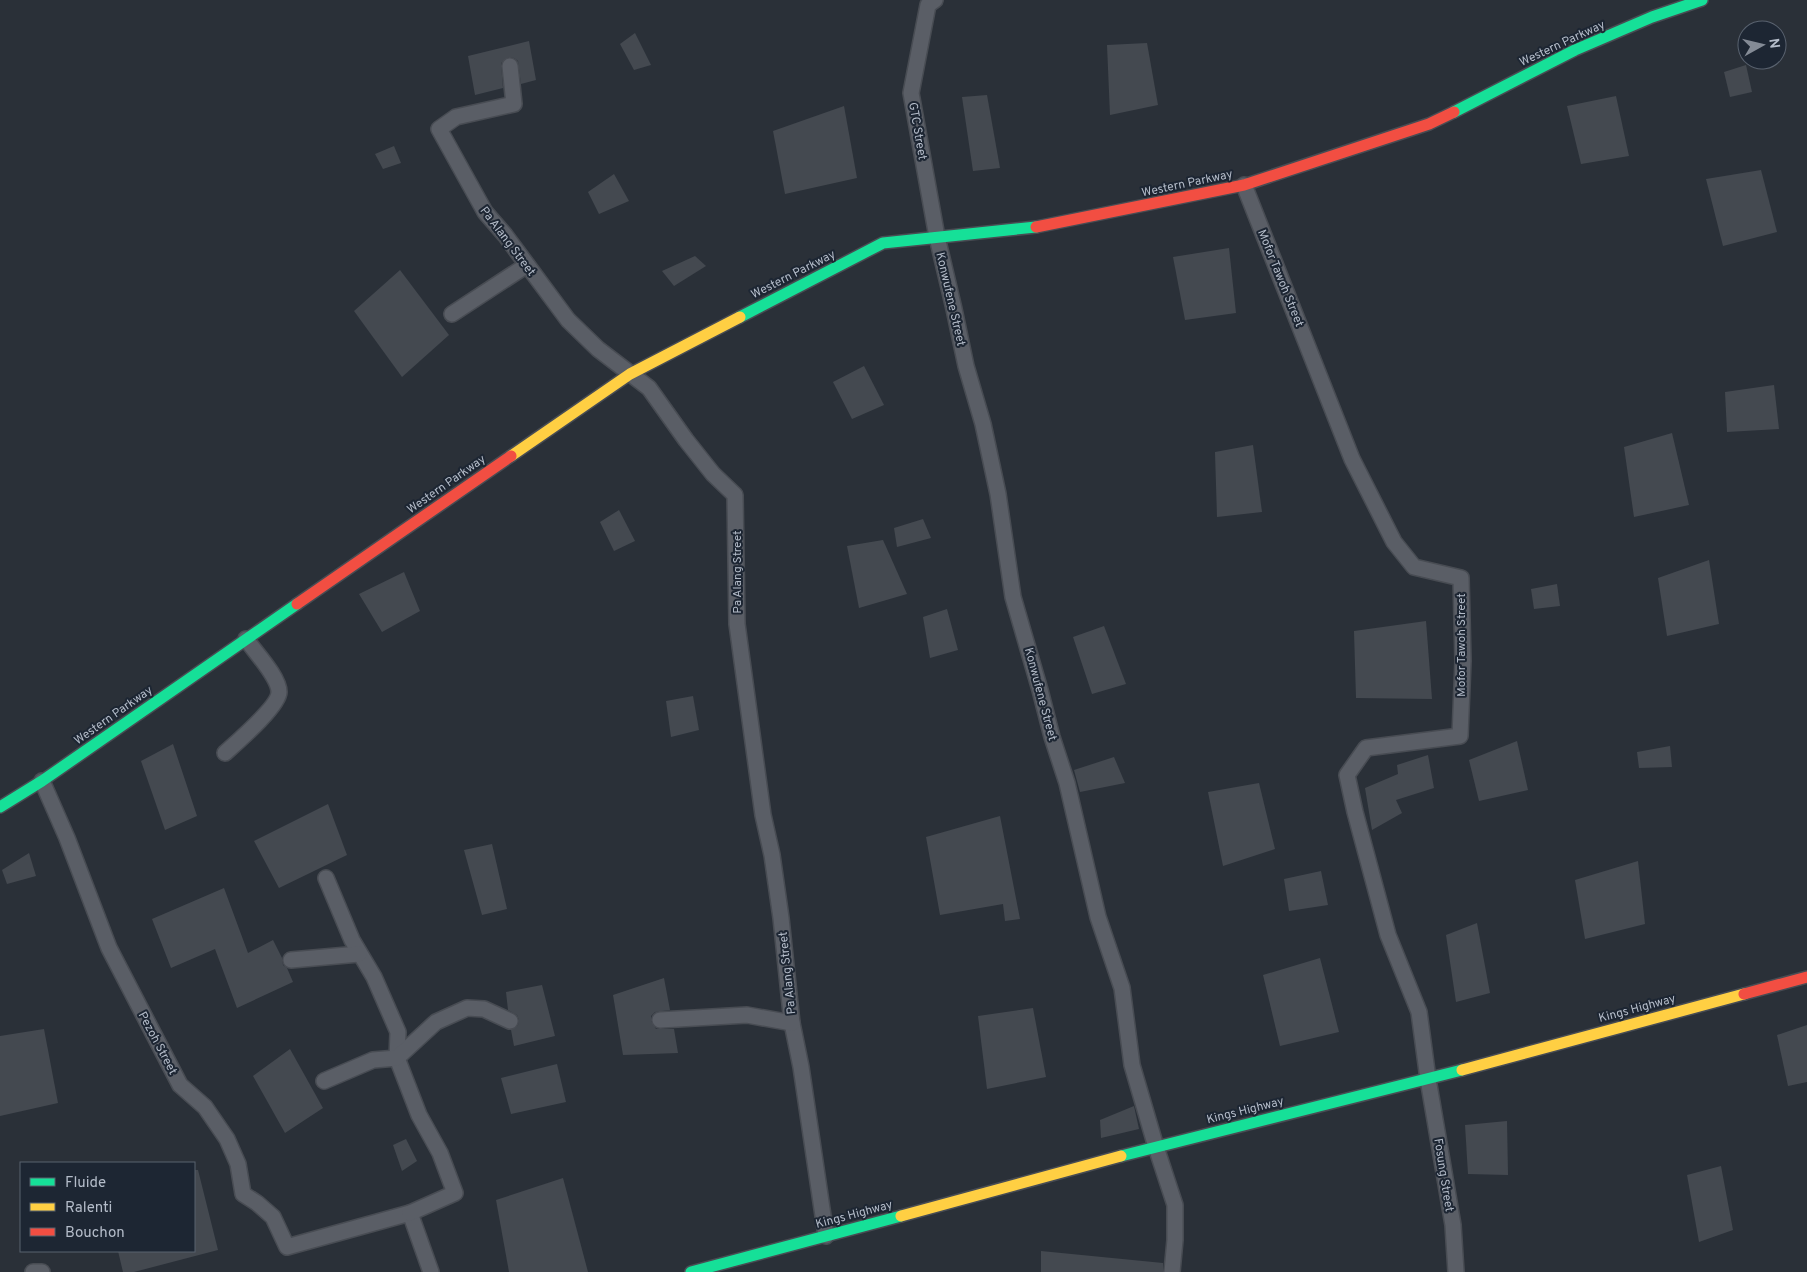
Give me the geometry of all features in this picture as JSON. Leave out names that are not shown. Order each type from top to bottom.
[{"type":"street","name":"GTC Street","points":[[935,0],[928,5],[911,93],[937,237]]},
{"type":"street","name":"Western Parkway","points":[[0,807],[42,781],[630,374],[883,243],[1047,226],[1244,185],[1429,124],[1575,50],[1652,17],[1702,0]]},
{"type":"street","name":"Pa Alang Street","points":[[510,66],[514,104],[456,117],[439,129],[485,212],[505,235],[568,320],[598,349],[649,388],[691,447],[735,496],[737,624],[763,816],[772,855],[781,918],[792,1023],[801,1067],[826,1236]]},
{"type":"street","name":"Mofor Tawoh Street","points":[[1244,185],[1352,459],[1394,542],[1414,567],[1461,578],[1463,661],[1460,736],[1366,748],[1347,775],[1388,935],[1419,1012],[1428,1079]]},
{"type":"street","name":"Konwufene Street","points":[[937,237],[966,366],[985,432],[1001,512],[1013,597],[1052,737],[1067,783],[1098,917],[1122,988],[1132,1065],[1175,1205],[1175,1240],[1172,1272]]},
{"type":"street","points":[[452,314],[527,265]]},
{"type":"street","points":[[225,753],[271,709],[279,691],[274,678],[246,639]]},
{"type":"street","name":"Pezoh Street","points":[[42,781],[67,838],[109,948],[128,987],[180,1085],[205,1107],[227,1139],[238,1164],[243,1194],[257,1203],[273,1218],[287,1247],[410,1213]]},
{"type":"street","points":[[326,878],[359,954],[374,978],[398,1032],[397,1058],[419,1115],[440,1153],[455,1193],[410,1213],[431,1272]]},
{"type":"street","points":[[291,960],[359,954]]},
{"type":"street","name":"Kings Highway","points":[[691,1272],[1156,1147],[1428,1079],[1807,977]]},
{"type":"street","points":[[324,1081],[373,1060],[397,1058],[436,1022],[467,1008],[484,1009],[510,1021]]},
{"type":"street","points":[[660,1020],[747,1015],[792,1023]]},
{"type":"street","name":"Fosung Street","points":[[1428,1079],[1453,1225],[1456,1272]]},
{"type":"street","points":[[33,1272],[42,1272]]},
{"type":"building","points":[[635,33],[651,65],[634,70],[620,44]]},
{"type":"building","points":[[529,41],[536,80],[521,84],[518,61],[509,57],[501,63],[503,88],[475,95],[468,56]]},
{"type":"building","points":[[1147,43],[1158,105],[1110,115],[1107,45]]},
{"type":"building","points":[[1737,68],[1737,70],[1747,70],[1752,92],[1730,97],[1724,72]]},
{"type":"building","points":[[987,95],[1000,168],[973,171],[962,97]]},
{"type":"building","points":[[1616,96],[1629,156],[1581,164],[1567,106]]},
{"type":"building","points":[[844,106],[857,178],[785,194],[773,131]]},
{"type":"building","points":[[394,146],[401,163],[383,169],[375,154]]},
{"type":"building","points":[[1761,170],[1777,232],[1723,246],[1706,179]]},
{"type":"building","points":[[614,174],[629,201],[599,214],[588,192]]},
{"type":"building","points":[[1229,248],[1236,313],[1185,320],[1173,257]]},
{"type":"building","points":[[695,256],[706,266],[674,286],[662,271]]},
{"type":"building","points":[[400,270],[449,335],[402,377],[354,311]]},
{"type":"building","points":[[864,366],[884,405],[852,419],[833,382]]},
{"type":"building","points":[[1774,385],[1779,429],[1727,432],[1725,392]]},
{"type":"building","points":[[1672,433],[1689,505],[1634,517],[1624,447]]},
{"type":"building","points":[[1253,445],[1262,512],[1217,517],[1215,452]]},
{"type":"building","points":[[619,510],[635,541],[614,551],[600,522]]},
{"type":"building","points":[[923,519],[931,538],[897,547],[894,528]]},
{"type":"building","points":[[883,540],[907,594],[859,608],[847,546]]},
{"type":"building","points":[[1709,560],[1719,624],[1667,636],[1658,578]]},
{"type":"building","points":[[404,572],[420,611],[382,632],[359,594]]},
{"type":"building","points":[[1557,584],[1560,606],[1534,609],[1531,589]]},
{"type":"building","points":[[947,609],[958,650],[930,658],[923,617]]},
{"type":"building","points":[[1426,621],[1432,699],[1356,698],[1354,631]]},
{"type":"building","points":[[1104,626],[1126,684],[1092,694],[1073,637]]},
{"type":"building","points":[[693,696],[699,730],[671,737],[666,701]]},
{"type":"building","points":[[1517,741],[1528,790],[1479,801],[1469,760]]},
{"type":"building","points":[[173,744],[197,816],[165,830],[141,761]]},
{"type":"building","points":[[1670,746],[1672,767],[1639,768],[1637,752]]},
{"type":"building","points":[[1428,755],[1434,788],[1396,800],[1402,813],[1372,830],[1365,788],[1398,774],[1397,765]]},
{"type":"building","points":[[1114,757],[1125,783],[1080,792],[1074,770]]},
{"type":"building","points":[[1259,783],[1275,849],[1223,866],[1208,792]]},
{"type":"building","points":[[328,804],[347,855],[279,888],[254,841]]},
{"type":"building","points":[[1000,816],[1020,919],[1005,921],[1003,904],[940,915],[926,837]]},
{"type":"building","points":[[492,844],[507,909],[482,915],[464,850]]},
{"type":"building","points":[[29,853],[36,876],[7,884],[2,870]]},
{"type":"building","points":[[1638,861],[1645,924],[1585,939],[1575,880]]},
{"type":"building","points":[[1321,871],[1328,905],[1289,911],[1284,879]]},
{"type":"building","points":[[224,888],[248,953],[273,940],[282,958],[283,965],[287,968],[293,982],[237,1008],[215,949],[171,968],[152,919]]},
{"type":"building","points":[[1477,923],[1490,993],[1456,1002],[1446,935]]},
{"type":"building","points":[[1320,958],[1339,1032],[1280,1046],[1263,975]]},
{"type":"building","points":[[664,978],[670,1010],[655,1012],[651,1016],[651,1021],[656,1029],[674,1029],[678,1053],[623,1055],[613,995]]},
{"type":"building","points":[[542,985],[555,1036],[514,1046],[511,1030],[518,1025],[519,1020],[517,1015],[508,1010],[506,992]]},
{"type":"building","points":[[1033,1008],[1046,1077],[987,1089],[978,1016]]},
{"type":"building","points":[[1807,1025],[1807,1082],[1788,1086],[1777,1035]]},
{"type":"building","points":[[44,1029],[58,1103],[0,1116],[0,1036]]},
{"type":"building","points":[[290,1049],[323,1108],[285,1133],[253,1076]]},
{"type":"building","points":[[557,1064],[566,1102],[511,1114],[501,1078]]},
{"type":"building","points":[[1134,1106],[1139,1129],[1101,1138],[1100,1120]]},
{"type":"building","points":[[1507,1121],[1508,1175],[1468,1174],[1465,1125]]},
{"type":"building","points":[[406,1139],[417,1161],[402,1171],[393,1145]]},
{"type":"building","points":[[1721,1166],[1733,1230],[1699,1242],[1687,1175]]},
{"type":"building","points":[[195,1170],[198,1170],[218,1250],[134,1272],[123,1272],[118,1252],[195,1252]]},
{"type":"building","points":[[563,1178],[588,1272],[509,1272],[496,1200]]},
{"type":"building","points":[[1041,1251],[1163,1263],[1163,1272],[1041,1272]]},
{"type":"traffic: fast","points":[[1454,112],[1575,50],[1652,17],[1702,0]]},
{"type":"traffic: fast","points":[[740,317],[883,243],[1036,227]]},
{"type":"traffic: fast","points":[[0,807],[42,781],[297,604]]},
{"type":"traffic: fast","points":[[1121,1156],[1462,1070]]},
{"type":"traffic: fast","points":[[691,1272],[901,1216]]},
{"type":"traffic: slow","points":[[511,456],[630,374],[740,317]]},
{"type":"traffic: slow","points":[[1462,1070],[1744,994]]},
{"type":"traffic: slow","points":[[901,1216],[1121,1156]]},
{"type":"traffic: jam","points":[[1036,227],[1244,185],[1429,124],[1454,112]]},
{"type":"traffic: jam","points":[[297,604],[511,456]]},
{"type":"traffic: jam","points":[[1744,994],[1807,977]]}]
